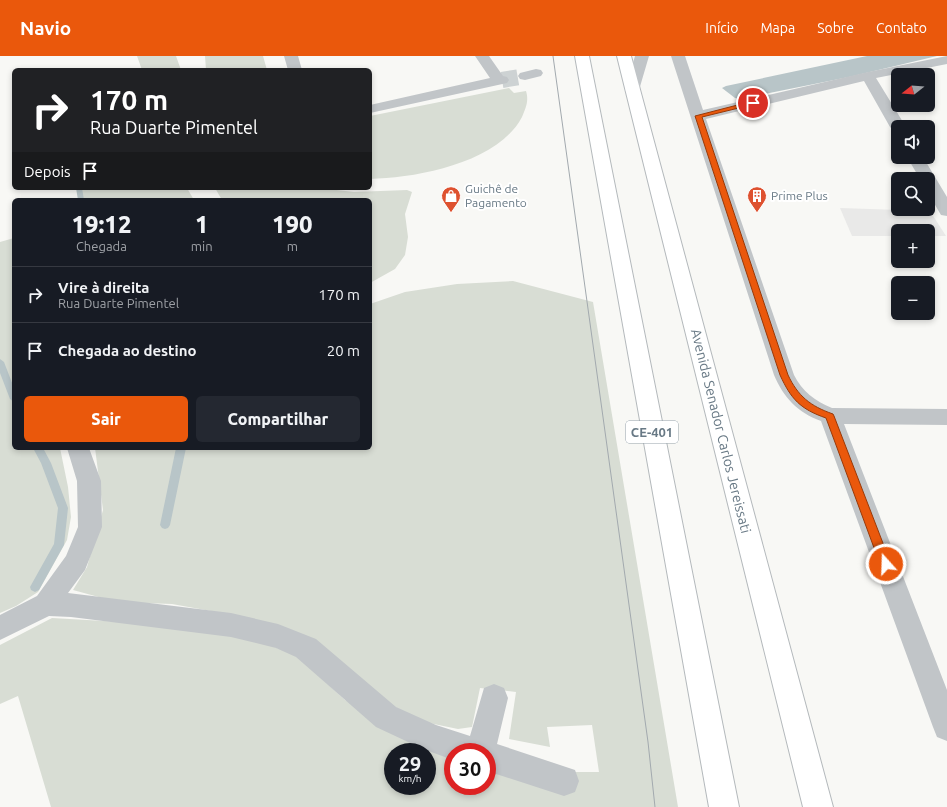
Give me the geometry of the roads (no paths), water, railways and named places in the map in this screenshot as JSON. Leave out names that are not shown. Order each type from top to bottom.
[{"type":"main road","name":"CE-401","points":[[582,56],[724,807]]},
{"type":"main road","name":"Avenida Senador Carlos Jereissati","points":[[624,56],[818,807]]},
{"type":"street","points":[[291,56],[294,68]]},
{"type":"street","points":[[372,109],[501,80],[482,56]]},
{"type":"street","points":[[632,90],[642,56]]},
{"type":"street","points":[[678,56],[784,375],[791,390],[801,401],[815,411],[830,416],[947,417]]},
{"type":"street","points":[[698,116],[868,76],[947,60]]},
{"type":"street","points":[[868,76],[894,120]]},
{"type":"street","points":[[919,164],[947,211]]},
{"type":"street","points":[[830,416],[947,727]]},
{"type":"street","points":[[0,628],[46,604],[76,562],[90,527],[89,481],[79,450]]},
{"type":"street","points":[[46,604],[71,605],[231,625],[278,636],[306,648],[386,717],[433,739],[446,743]]},
{"type":"street","points":[[482,743],[494,698]]},
{"type":"street","points":[[496,759],[564,781]]},
{"type":"waterway","points":[[79,190],[81,198]]},
{"type":"waterway","points":[[0,362],[12,394]]},
{"type":"waterway","points":[[35,587],[59,545],[63,508],[46,463],[39,450]]},
{"type":"waterway","points":[[165,525],[181,450]]},
{"type":"tunnel","points":[[502,80],[525,76]]},
{"type":"tram line","points":[[553,56],[648,742],[655,807]]},
{"type":"place","name":"Guichê de Pagamento","points":[[451,213]]},
{"type":"place","name":"Prime Plus","points":[[757,213]]}]
